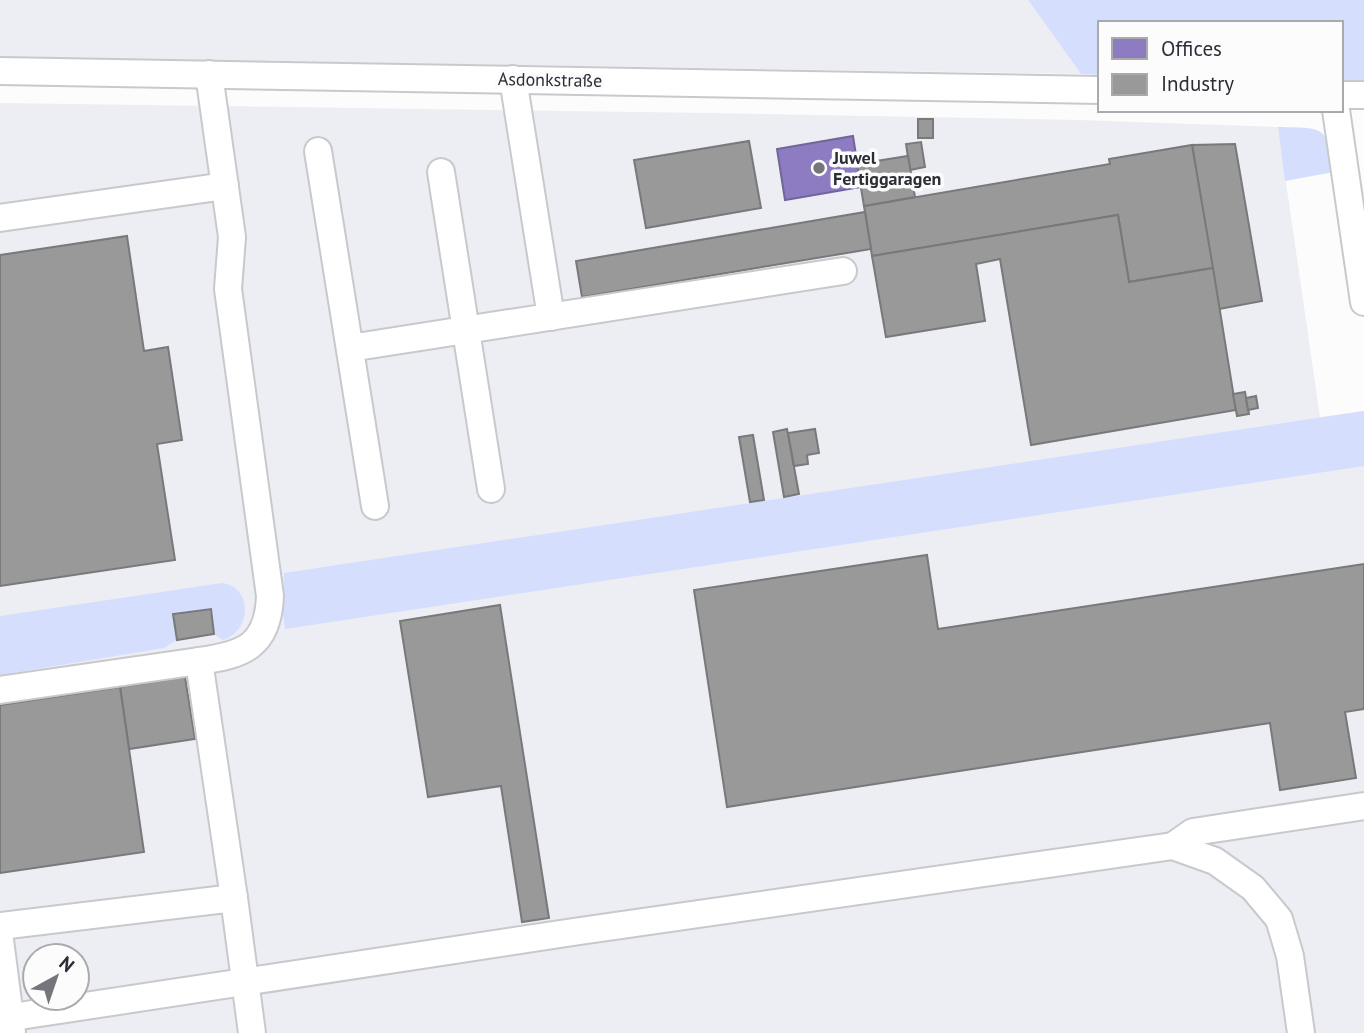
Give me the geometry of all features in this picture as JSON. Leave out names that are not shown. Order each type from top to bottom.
[{"type":"street","name":"Asdonkstraße","points":[[0,71],[1098,90]]},
{"type":"street","points":[[0,690],[224,657],[254,645],[270,614],[271,596],[228,289],[233,250],[209,74]]},
{"type":"street","points":[[513,79],[551,317]]},
{"type":"street","points":[[1343,95],[1364,95]]},
{"type":"street","points":[[1336,112],[1364,302]]},
{"type":"street","points":[[318,151],[375,506]]},
{"type":"street","points":[[441,172],[491,489]]},
{"type":"street","points":[[0,218],[225,186]]},
{"type":"street","points":[[350,348],[843,271]]},
{"type":"street","points":[[199,661],[251,1033]]},
{"type":"street","points":[[0,940],[7,1023],[580,931],[1172,846],[1193,832],[1364,806]]},
{"type":"street","points":[[1172,846],[1215,861],[1253,888],[1279,919],[1290,956],[1301,1033]]},
{"type":"street","points":[[0,926],[234,898]]},
{"type":"shaded area","points":[[0,0],[1028,0],[1081,74],[0,57]]},
{"type":"shaded area","points":[[1028,0],[1364,0],[1364,82],[1343,82],[1343,21],[1098,21],[1098,75],[1081,74]]},
{"type":"shaded area","points":[[0,103],[711,113],[1278,127],[1320,417],[1364,411],[1364,1033],[0,1033]]},
{"type":"shaded area","points":[[1278,127],[1314,129],[1321,132],[1329,145],[1334,172],[1285,181]]},
{"type":"shaded area","points":[[1364,411],[1364,466],[285,629],[284,573]]},
{"type":"shaded area","points":[[222,583],[240,592],[245,610],[239,628],[223,640],[214,634],[210,609],[174,614],[177,640],[164,648],[0,675],[0,616]]},
{"type":"building: Offices","points":[[853,136],[861,187],[785,200],[777,149]]},
{"type":"building: Industry","points":[[918,119],[933,119],[933,138],[918,138]]},
{"type":"building: Industry","points":[[749,141],[761,208],[646,228],[634,160]]},
{"type":"building: Industry","points":[[921,142],[925,167],[910,170],[906,144]]},
{"type":"building: Industry","points":[[1235,144],[1262,301],[1219,309],[1192,145]]},
{"type":"building: Industry","points":[[1192,145],[1213,268],[1129,282],[1118,215],[872,256],[864,206],[1110,164],[1109,159]]},
{"type":"building: Industry","points":[[908,156],[915,197],[864,206],[857,164]]},
{"type":"building: Industry","points":[[865,212],[871,249],[582,297],[576,261]]},
{"type":"building: Industry","points":[[1118,215],[1129,282],[1213,268],[1236,410],[1031,445],[1000,259],[976,264],[985,321],[886,337],[872,256]]},
{"type":"building: Industry","points":[[127,236],[144,351],[168,347],[182,440],[157,444],[175,560],[0,586],[0,255]]},
{"type":"building: Industry","points":[[1245,392],[1249,414],[1237,416],[1233,394]]},
{"type":"building: Industry","points":[[1256,396],[1258,408],[1248,410],[1246,398]]},
{"type":"building: Industry","points":[[787,429],[799,494],[784,497],[773,432]]},
{"type":"building: Industry","points":[[815,429],[819,453],[807,455],[808,464],[794,466],[788,433]]},
{"type":"building: Industry","points":[[753,435],[764,500],[750,502],[739,437]]},
{"type":"building: Industry","points":[[927,555],[938,629],[1364,564],[1364,709],[1345,712],[1356,778],[1280,790],[1270,723],[727,807],[694,590]]},
{"type":"building: Industry","points":[[500,605],[549,918],[522,922],[501,786],[428,797],[400,621]]},
{"type":"building: Industry","points":[[211,609],[214,634],[177,640],[173,614]]},
{"type":"building: Industry","points":[[185,677],[195,739],[129,749],[120,687]]},
{"type":"building: Industry","points":[[120,687],[144,852],[0,873],[0,705]]},
{"type":"place","name":"Juwel Fertiggaragen","points":[[819,168]]}]
